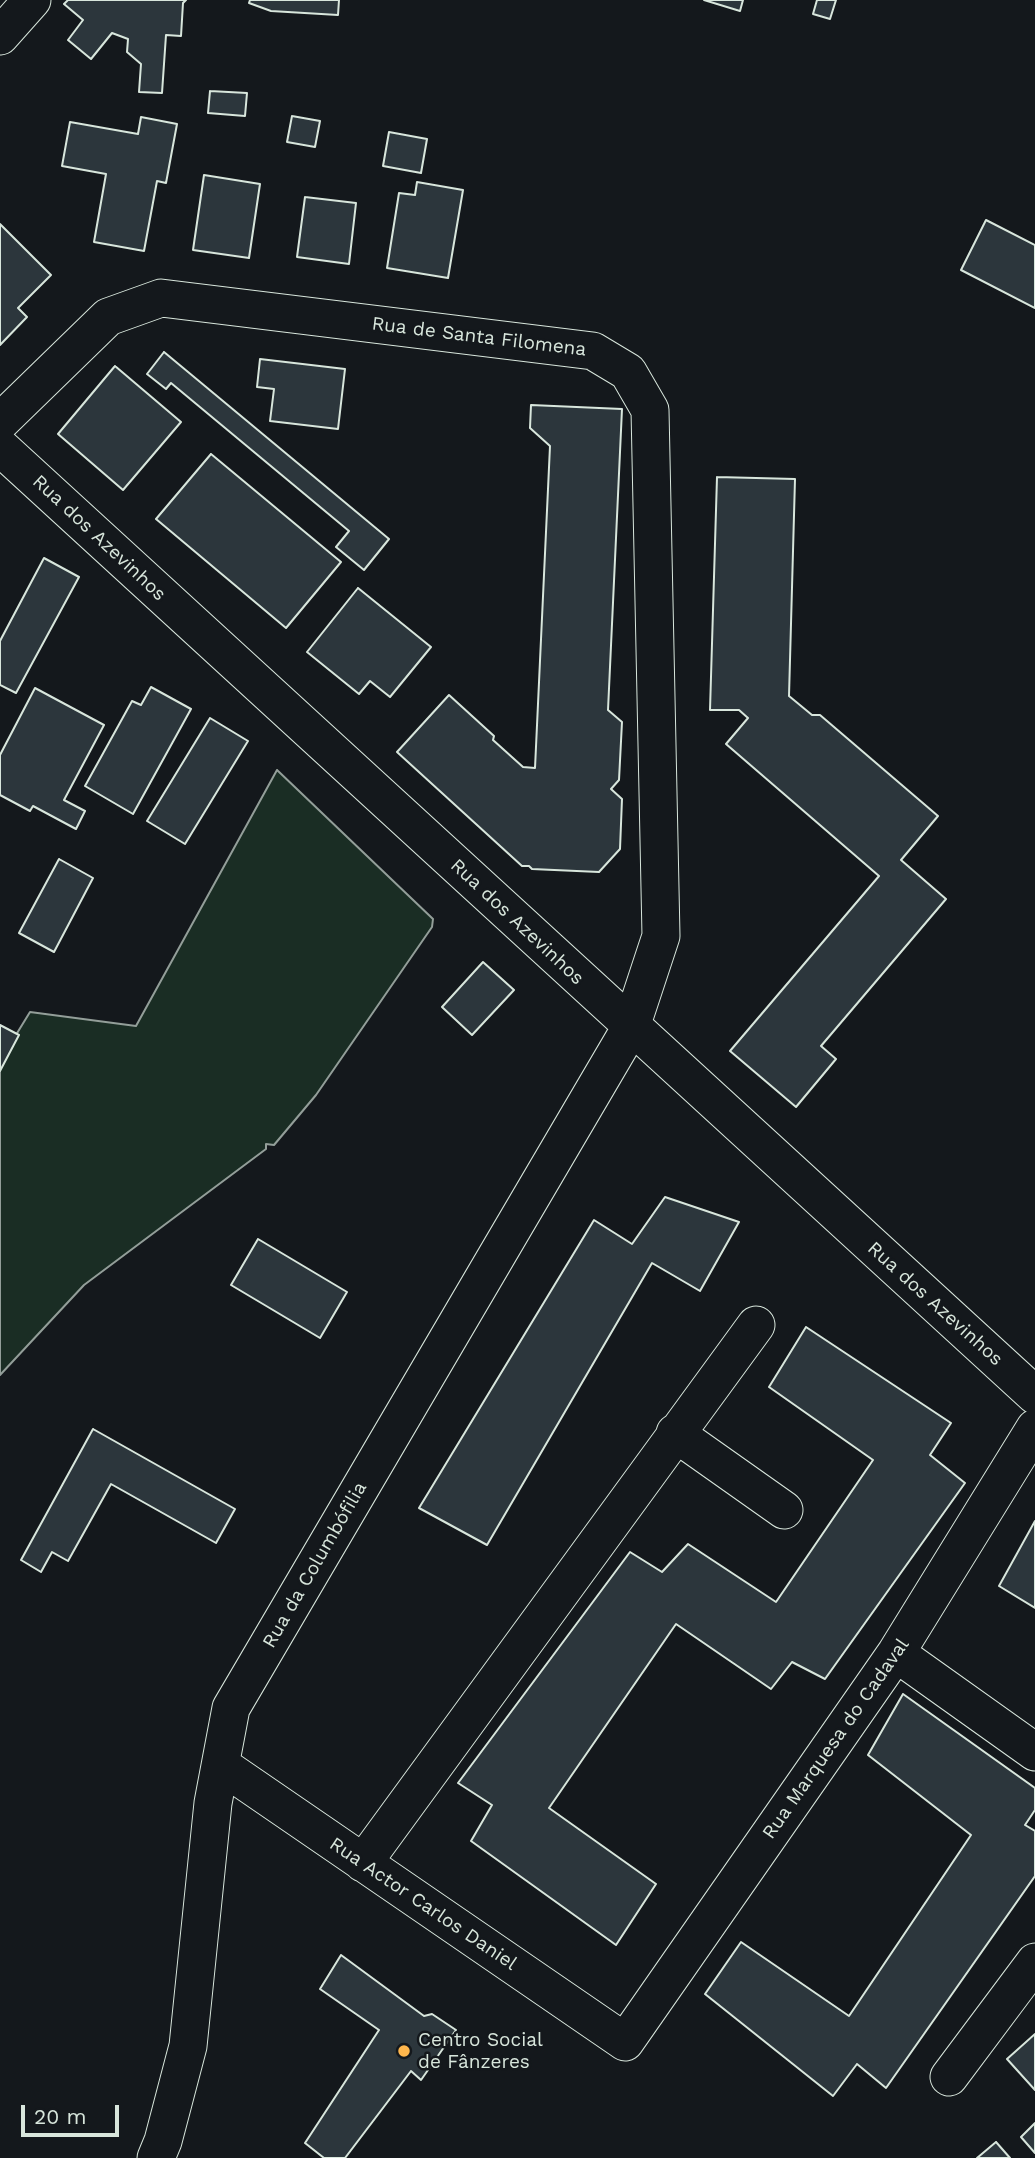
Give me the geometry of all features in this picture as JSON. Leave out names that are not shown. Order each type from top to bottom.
[{"type":"street","points":[[0,36],[32,0]]},
{"type":"street","name":"Rua de Santa Filomena","points":[[0,422],[108,317],[161,298],[593,351],[628,372],[650,410],[661,936],[631,1027]]},
{"type":"street","name":"Rua dos Azevinhos","points":[[0,447],[1035,1395]]},
{"type":"street","name":"Rua da Columbófilia","points":[[156,2158],[188,2046],[213,1803],[231,1708],[631,1027]]},
{"type":"street","points":[[363,1863],[755,1325]]},
{"type":"street","name":"Rua Marquesa do Cadaval","points":[[625,2042],[896,1653],[1035,1428]]},
{"type":"street","points":[[675,1433],[784,1510]]},
{"type":"street","points":[[896,1653],[1035,1752]]},
{"type":"street","name":"Rua Actor Carlos Daniel","points":[[220,1765],[625,2042]]},
{"type":"street","points":[[949,2077],[1035,1962]]},
{"type":"green space","points":[[277,770],[433,919],[432,927],[316,1095],[274,1145],[266,1144],[266,1149],[84,1285],[0,1375],[0,1061],[30,1012],[136,1026]]},
{"type":"building","points":[[68,0],[186,0],[183,3],[181,36],[166,35],[162,93],[139,92],[141,64],[127,52],[128,39],[112,33],[91,59],[68,40],[83,20],[64,4]]},
{"type":"building","points":[[250,0],[339,0],[338,15],[271,11],[249,3]]},
{"type":"building","points":[[704,0],[743,0],[740,11]]},
{"type":"building","points":[[817,0],[836,0],[830,19],[813,14]]},
{"type":"building","points":[[210,91],[247,93],[245,116],[208,113]]},
{"type":"building","points":[[292,116],[320,121],[315,147],[287,142]]},
{"type":"building","points":[[141,117],[177,124],[166,183],[157,181],[144,251],[94,242],[106,174],[62,166],[70,122],[138,134]]},
{"type":"building","points":[[389,132],[427,139],[421,173],[383,166]]},
{"type":"building","points":[[204,175],[260,184],[249,258],[193,250]]},
{"type":"building","points":[[417,182],[463,190],[448,278],[387,268],[399,193],[415,195]]},
{"type":"building","points":[[305,197],[356,203],[349,264],[297,257]]},
{"type":"building","points":[[986,220],[1035,245],[1035,308],[961,270]]},
{"type":"building","points":[[0,224],[51,275],[18,308],[27,317],[0,345]]},
{"type":"building","points":[[164,352],[389,539],[364,570],[336,547],[349,531],[171,383],[166,389],[147,374]]},
{"type":"building","points":[[260,359],[345,369],[338,429],[270,421],[274,389],[257,387]]},
{"type":"building","points":[[115,366],[181,422],[123,490],[58,434]]},
{"type":"building","points":[[531,405],[622,409],[608,710],[622,722],[619,780],[611,789],[622,799],[620,849],[599,872],[532,869],[522,866],[397,752],[449,695],[523,767],[535,768],[550,446],[530,428]]},
{"type":"building","points":[[211,454],[341,562],[286,628],[156,519]]},
{"type":"building","points":[[717,477],[795,479],[789,696],[812,715],[820,715],[938,816],[901,860],[946,899],[821,1046],[836,1059],[796,1107],[730,1051],[879,876],[726,744],[748,718],[739,710],[710,710]]},
{"type":"building","points":[[44,558],[79,577],[16,693],[0,685],[0,641]]},
{"type":"building","points":[[358,588],[431,647],[390,697],[370,681],[359,694],[307,652]]},
{"type":"building","points":[[151,687],[191,709],[133,814],[85,786],[132,701],[141,705]]},
{"type":"building","points":[[35,688],[104,725],[64,800],[85,811],[76,829],[33,806],[30,811],[0,795],[0,755]]},
{"type":"building","points":[[210,718],[248,741],[185,844],[147,821]]},
{"type":"building","points":[[59,859],[93,878],[54,952],[19,933]]},
{"type":"building","points":[[483,962],[514,990],[472,1035],[442,1007]]},
{"type":"building","points":[[0,1025],[19,1035],[0,1071]]},
{"type":"building","points":[[665,1197],[739,1222],[700,1291],[652,1263],[487,1545],[419,1508],[594,1220],[632,1244]]},
{"type":"building","points":[[258,1239],[347,1292],[320,1338],[231,1285]]},
{"type":"building","points":[[806,1327],[951,1423],[930,1455],[965,1483],[825,1679],[792,1662],[771,1689],[676,1624],[549,1808],[656,1884],[616,1945],[471,1841],[492,1805],[458,1783],[630,1552],[662,1572],[688,1544],[776,1602],[873,1460],[769,1387]]},
{"type":"building","points":[[93,1429],[235,1509],[216,1543],[111,1484],[68,1561],[52,1552],[41,1572],[21,1560]]},
{"type":"building","points":[[1035,1521],[1035,1608],[999,1586]]},
{"type":"building","points":[[903,1694],[1035,1788],[1035,1810],[1025,1825],[1035,1831],[1035,1876],[886,2088],[857,2064],[833,2096],[705,1994],[741,1942],[849,2016],[971,1835],[868,1755]]},
{"type":"building","name":"Centro Social de Fânzeres","points":[[341,1955],[424,2016],[432,2014],[456,2030],[421,2080],[411,2071],[345,2158],[324,2158],[305,2143],[379,2030],[320,1989]]},
{"type":"building","points":[[1035,2034],[1035,2090],[1007,2059]]},
{"type":"building","points":[[1035,2123],[1035,2153],[1021,2137]]},
{"type":"building","points":[[996,2142],[1010,2158],[977,2158]]},
{"type":"place","name":"Centro Social de Fânzeres","points":[[404,2051]]}]
